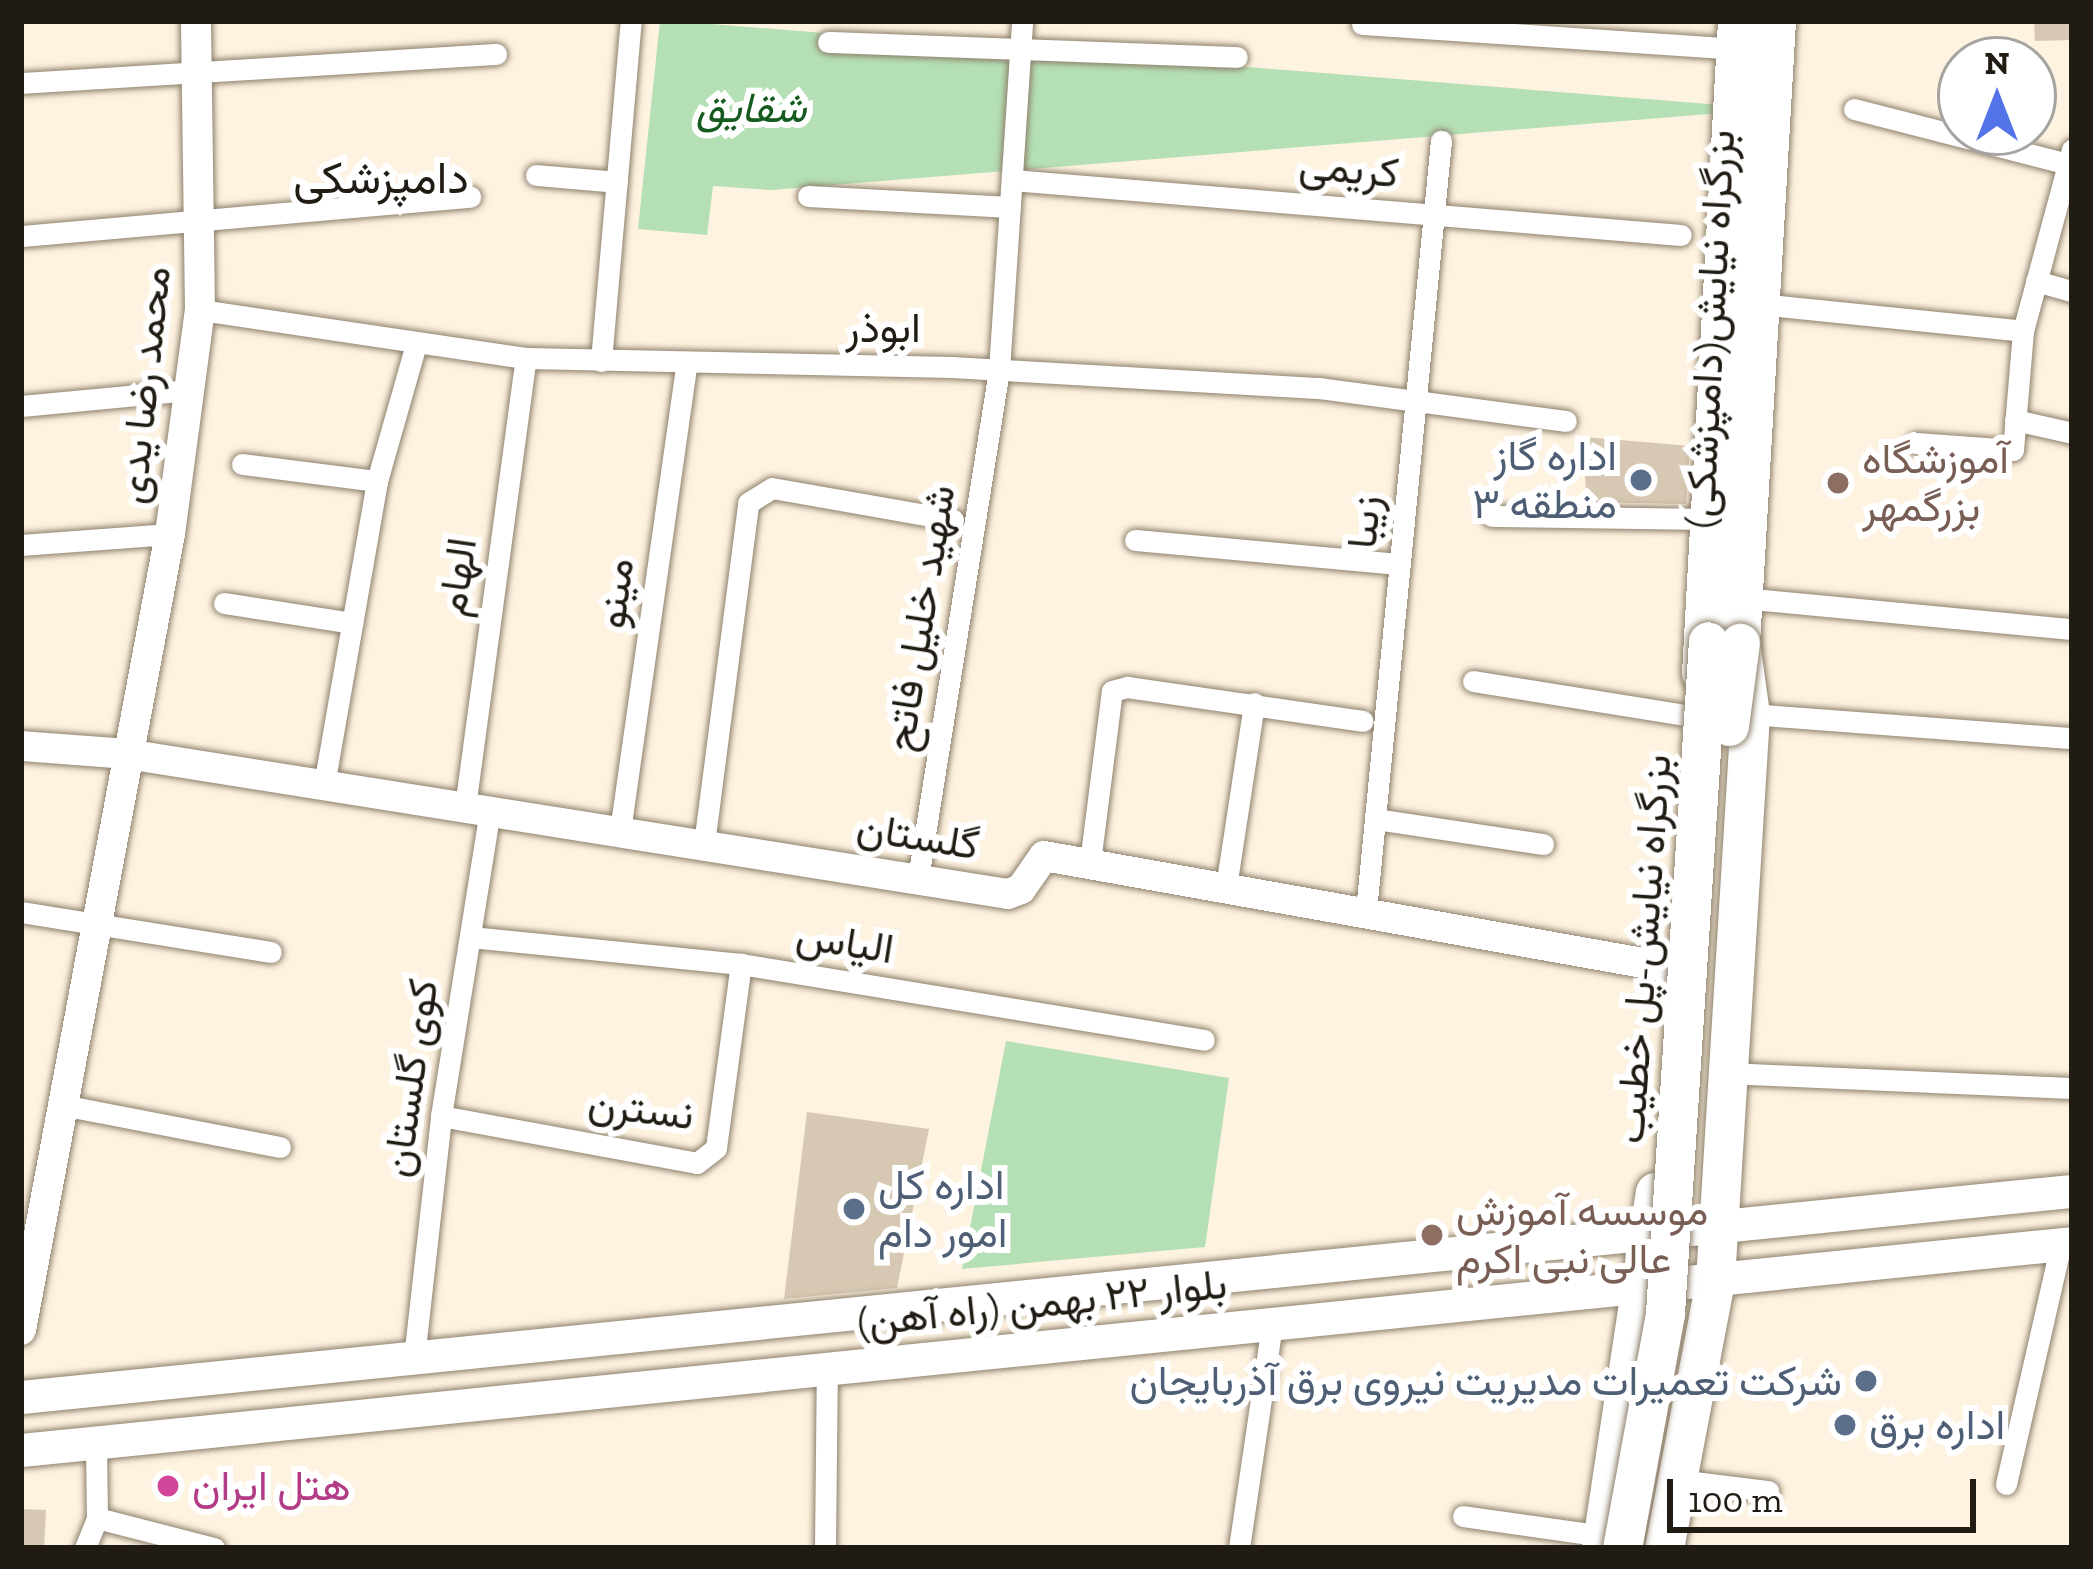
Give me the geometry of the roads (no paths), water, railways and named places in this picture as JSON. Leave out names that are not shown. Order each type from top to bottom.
[{"type":"highway","name":"بزرگراه نیایش(دامپزشکی)","points":[[1724,642],[1742,598],[1775,21]]},
{"type":"highway","name":"بزرگراه نیایش(دامپزشکی)","points":[[1724,642],[1714,519],[1737,35]]},
{"type":"highway","points":[[1664,1548],[1715,1280],[1719,1227],[1750,714],[1724,642]]},
{"type":"highway","points":[[1609,1544],[1651,1234],[1691,716],[1724,642]]},
{"type":"highway","name":"بزرگراه نیایش-پل خطیب","points":[[1609,1544],[1665,1312],[1724,642]]},
{"type":"highway","name":"بزرگراه نیایش-پل خطیب","points":[[1642,1548],[1685,1316],[1724,642]]},
{"type":"highway","points":[[1664,1071],[1725,1073]]},
{"type":"highway","points":[[1624,1421],[1636,1439],[1657,1446],[1688,1431]]},
{"type":"highway","points":[[1615,1479],[1639,1453],[1658,1456],[1673,1470],[1677,1485]]},
{"type":"main road","name":"بلوار ۲۲ بهمن (راه آهن)","points":[[21,1397],[2072,1191]]},
{"type":"main road","name":"بلوار ۲۲ بهمن (راه آهن)","points":[[21,1450],[2066,1244]]},
{"type":"street","name":"محمد رضا یدی","points":[[21,1330],[170,534],[200,310],[202,69],[196,21]]},
{"type":"street","points":[[601,361],[631,21]]},
{"type":"street","name":"شهید خلیل فاتح","points":[[918,878],[999,370],[1022,21]]},
{"type":"street","points":[[1362,24],[1737,35]]},
{"type":"street","points":[[828,42],[1237,57]]},
{"type":"street","points":[[21,83],[496,54]]},
{"type":"street","points":[[1854,110],[2071,153],[2023,331],[2013,450],[1916,443]]},
{"type":"street","name":"زیبا","points":[[1366,911],[1441,141]]},
{"type":"street","points":[[536,175],[617,182]]},
{"type":"street","name":"کریمی","points":[[1012,180],[1681,235]]},
{"type":"street","points":[[808,196],[1010,207]]},
{"type":"street","points":[[21,236],[200,226],[470,197]]},
{"type":"street","points":[[2036,281],[2072,291]]},
{"type":"street","points":[[1760,304],[2023,331]]},
{"type":"street","name":"ابوذر","points":[[200,310],[526,358],[686,366],[999,370],[1415,396],[1566,421]]},
{"type":"street","points":[[324,785],[377,481],[416,344]]},
{"type":"street","name":"الهام","points":[[477,809],[526,358]]},
{"type":"street","name":"مینو","points":[[620,831],[686,366]]},
{"type":"street","points":[[21,406],[189,390]]},
{"type":"street","points":[[2015,420],[2072,433]]},
{"type":"street","points":[[242,464],[377,481]]},
{"type":"street","points":[[704,844],[748,503],[772,488],[953,520]]},
{"type":"street","points":[[1492,516],[1714,519]]},
{"type":"street","points":[[21,545],[170,534]]},
{"type":"street","points":[[1135,540],[1400,564]]},
{"type":"street","points":[[1742,598],[2072,629]]},
{"type":"street","points":[[224,603],[352,623]]},
{"type":"street","points":[[1474,681],[1691,716]]},
{"type":"street","points":[[1090,862],[1112,692],[1127,687],[1363,721]]},
{"type":"street","points":[[1226,887],[1255,703]]},
{"type":"street","points":[[1750,714],[2072,738]]},
{"type":"street","name":"گلستان","points":[[21,746],[128,754],[1015,894],[1036,858],[1090,862],[1671,968]]},
{"type":"street","name":"کوی گلستان","points":[[414,1358],[441,1116],[471,937],[477,809]]},
{"type":"street","points":[[1375,819],[1543,844]]},
{"type":"street","points":[[21,912],[271,952]]},
{"type":"street","name":"الیاس","points":[[471,937],[741,964],[1204,1040]]},
{"type":"street","name":"نسترن","points":[[441,1116],[697,1163],[716,1148],[741,964]]},
{"type":"street","points":[[1725,1073],[2072,1088]]},
{"type":"street","points":[[62,1106],[280,1147]]},
{"type":"street","points":[[2006,1484],[2066,1244]]},
{"type":"street","points":[[1238,1548],[1272,1324]]},
{"type":"street","points":[[825,1548],[827,1370]]},
{"type":"street","points":[[86,1548],[97,1518],[96,1444]]},
{"type":"street","points":[[1677,1485],[1768,1491]]},
{"type":"street","points":[[1463,1516],[1609,1544]]},
{"type":"street","points":[[97,1518],[214,1548]]},
{"type":"place","name":"اداره گاز منطقه ۳","points":[[1641,480]]},
{"type":"place","name":"آموزشگاه بزرگمهر","points":[[1838,483]]},
{"type":"place","name":"اداره کل امور دام","points":[[854,1209]]},
{"type":"place","name":"موسسه آموزش عالی نبی اکرم","points":[[1432,1235]]},
{"type":"place","name":"شرکت تعمیرات مدیریت نیروی برق آذربایجان","points":[[1866,1381]]},
{"type":"place","name":"اداره برق","points":[[1845,1425]]},
{"type":"place","name":"هتل ایران","points":[[168,1486]]},
{"type":"district","name":"دامپزشکی","points":[[381,179]]},
{"type":"park label","name":"شقایق","points":[[751,108]]}]
